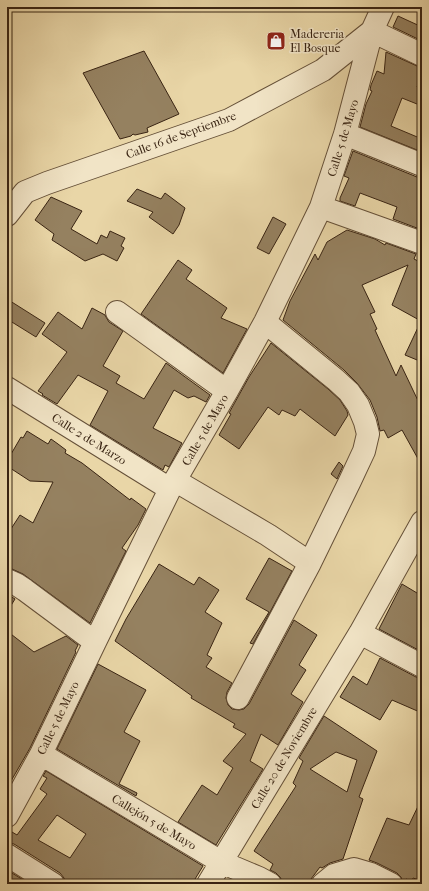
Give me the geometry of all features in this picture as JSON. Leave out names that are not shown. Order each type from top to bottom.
[{"type":"street","name":"Calle 5 de Mayo","points":[[7,816],[42,754],[95,642],[173,485],[265,322],[322,207],[345,134],[372,31],[383,7]]},
{"type":"street","points":[[372,31],[422,55]]},
{"type":"street","name":"Calle 16 de Septiembre","points":[[7,215],[25,192],[39,186],[229,120],[323,70],[372,31]]},
{"type":"street","points":[[345,134],[422,165]]},
{"type":"street","points":[[322,207],[422,243]]},
{"type":"street","points":[[117,312],[227,391]]},
{"type":"street","points":[[238,698],[310,563],[350,482],[364,451],[368,434],[358,405],[349,392],[265,322]]},
{"type":"street","name":"Calle 2 de Marzo","points":[[7,388],[173,485],[268,535],[310,563]]},
{"type":"street","name":"Calle 20 de Noviembre","points":[[208,884],[360,633],[422,522]]},
{"type":"street","points":[[7,580],[25,590],[95,642]]},
{"type":"street","points":[[360,633],[422,666]]},
{"type":"street","name":"Callejón 5 de Mayo","points":[[42,754],[221,862],[270,884]]},
{"type":"street","points":[[7,855],[53,884]]},
{"type":"street","points":[[323,884],[334,875],[354,869],[371,874],[391,884]]},
{"type":"building","points":[[398,16],[422,27],[422,41],[393,27]]},
{"type":"building","points":[[144,51],[179,114],[147,128],[148,132],[135,135],[133,134],[120,139],[83,73]]},
{"type":"building","points":[[386,52],[422,67],[422,74],[417,87],[422,89],[422,106],[402,98],[391,126],[422,139],[422,152],[360,127],[366,104],[372,91],[370,90],[371,85],[377,71],[384,74]]},
{"type":"building","points":[[353,151],[417,177],[422,177],[422,230],[393,219],[397,207],[360,193],[355,206],[340,201],[349,178],[344,176]]},
{"type":"building","points":[[137,189],[161,199],[165,193],[185,208],[179,225],[173,234],[149,217],[153,212],[127,201]]},
{"type":"building","points":[[51,197],[82,211],[71,229],[97,244],[101,235],[107,238],[110,231],[125,238],[121,246],[124,248],[117,261],[103,254],[85,261],[52,240],[54,234],[35,220]]},
{"type":"building","points":[[273,217],[286,224],[269,254],[257,248]]},
{"type":"building","points":[[347,230],[375,239],[385,245],[386,243],[416,254],[414,259],[422,263],[422,362],[405,355],[421,321],[392,305],[408,265],[362,285],[375,312],[370,314],[377,329],[375,330],[396,376],[401,365],[422,409],[422,466],[402,430],[388,438],[384,430],[380,431],[377,417],[370,400],[357,383],[344,370],[283,320],[290,301],[315,254],[318,260],[327,242]]},
{"type":"building","points":[[178,260],[192,270],[186,279],[227,308],[221,318],[247,329],[223,373],[141,314]]},
{"type":"building","points":[[7,299],[45,323],[36,337],[7,319]]},
{"type":"building","points":[[92,308],[105,315],[109,322],[123,331],[103,366],[120,376],[116,383],[144,399],[166,363],[210,395],[206,402],[194,396],[188,398],[174,390],[153,428],[182,443],[169,467],[165,465],[163,470],[90,425],[108,391],[78,375],[57,404],[38,391],[67,352],[42,334],[58,312],[82,329]]},
{"type":"building","points":[[271,343],[340,400],[348,415],[335,436],[300,409],[295,416],[282,410],[279,415],[268,407],[239,449],[219,435],[231,414],[229,413],[249,377]]},
{"type":"building","points":[[27,431],[48,444],[51,439],[66,450],[65,453],[82,463],[130,500],[131,498],[146,509],[138,525],[122,548],[126,551],[90,623],[23,574],[7,568],[7,535],[20,515],[33,523],[53,482],[30,481],[7,466],[7,461],[21,437],[23,438]]},
{"type":"building","points":[[339,462],[343,466],[337,479],[331,474]]},
{"type":"building","points":[[269,558],[292,571],[253,644],[250,643],[269,612],[246,599]]},
{"type":"building","points":[[159,564],[194,585],[199,577],[219,590],[205,612],[222,623],[207,655],[212,658],[206,667],[232,683],[227,692],[226,698],[228,705],[232,709],[244,709],[249,704],[294,620],[317,635],[299,665],[306,670],[291,694],[303,702],[278,745],[261,734],[250,761],[263,769],[216,845],[178,822],[202,785],[217,795],[233,768],[223,761],[246,734],[233,727],[235,724],[191,698],[192,696],[115,641],[126,619]]},
{"type":"building","points":[[402,584],[422,596],[422,652],[379,629]]},
{"type":"building","points":[[7,594],[15,599],[7,612]]},
{"type":"building","points":[[7,631],[34,652],[66,636],[78,645],[30,748],[7,788]]},
{"type":"building","points":[[380,658],[416,677],[422,678],[422,713],[392,700],[380,720],[340,697],[353,676],[367,685]]},
{"type":"building","points":[[98,664],[146,690],[124,732],[140,741],[119,784],[137,793],[136,796],[57,749]]},
{"type":"building","points":[[324,716],[377,751],[359,797],[363,799],[343,859],[330,863],[322,868],[320,867],[311,879],[310,884],[293,884],[282,881],[276,873],[270,870],[273,864],[254,851],[296,786],[293,783],[303,761],[299,758]],"holes":[[[336,752],[357,760],[347,792],[310,769]]]},
{"type":"building","points":[[46,771],[203,866],[192,884],[65,884],[64,878],[60,873],[14,844],[7,843],[7,829],[17,835],[47,794],[40,789],[47,778],[43,776]],"holes":[[[57,815],[86,834],[70,858],[38,840]]]},
{"type":"building","points":[[422,798],[422,871],[419,880],[413,878],[412,881],[406,879],[403,883],[401,877],[397,873],[369,860],[387,818],[409,825]]},
{"type":"building","points":[[7,870],[30,884],[7,884]]},
{"type":"place","name":"Madereria El Bosque","points":[[276,41]]}]
